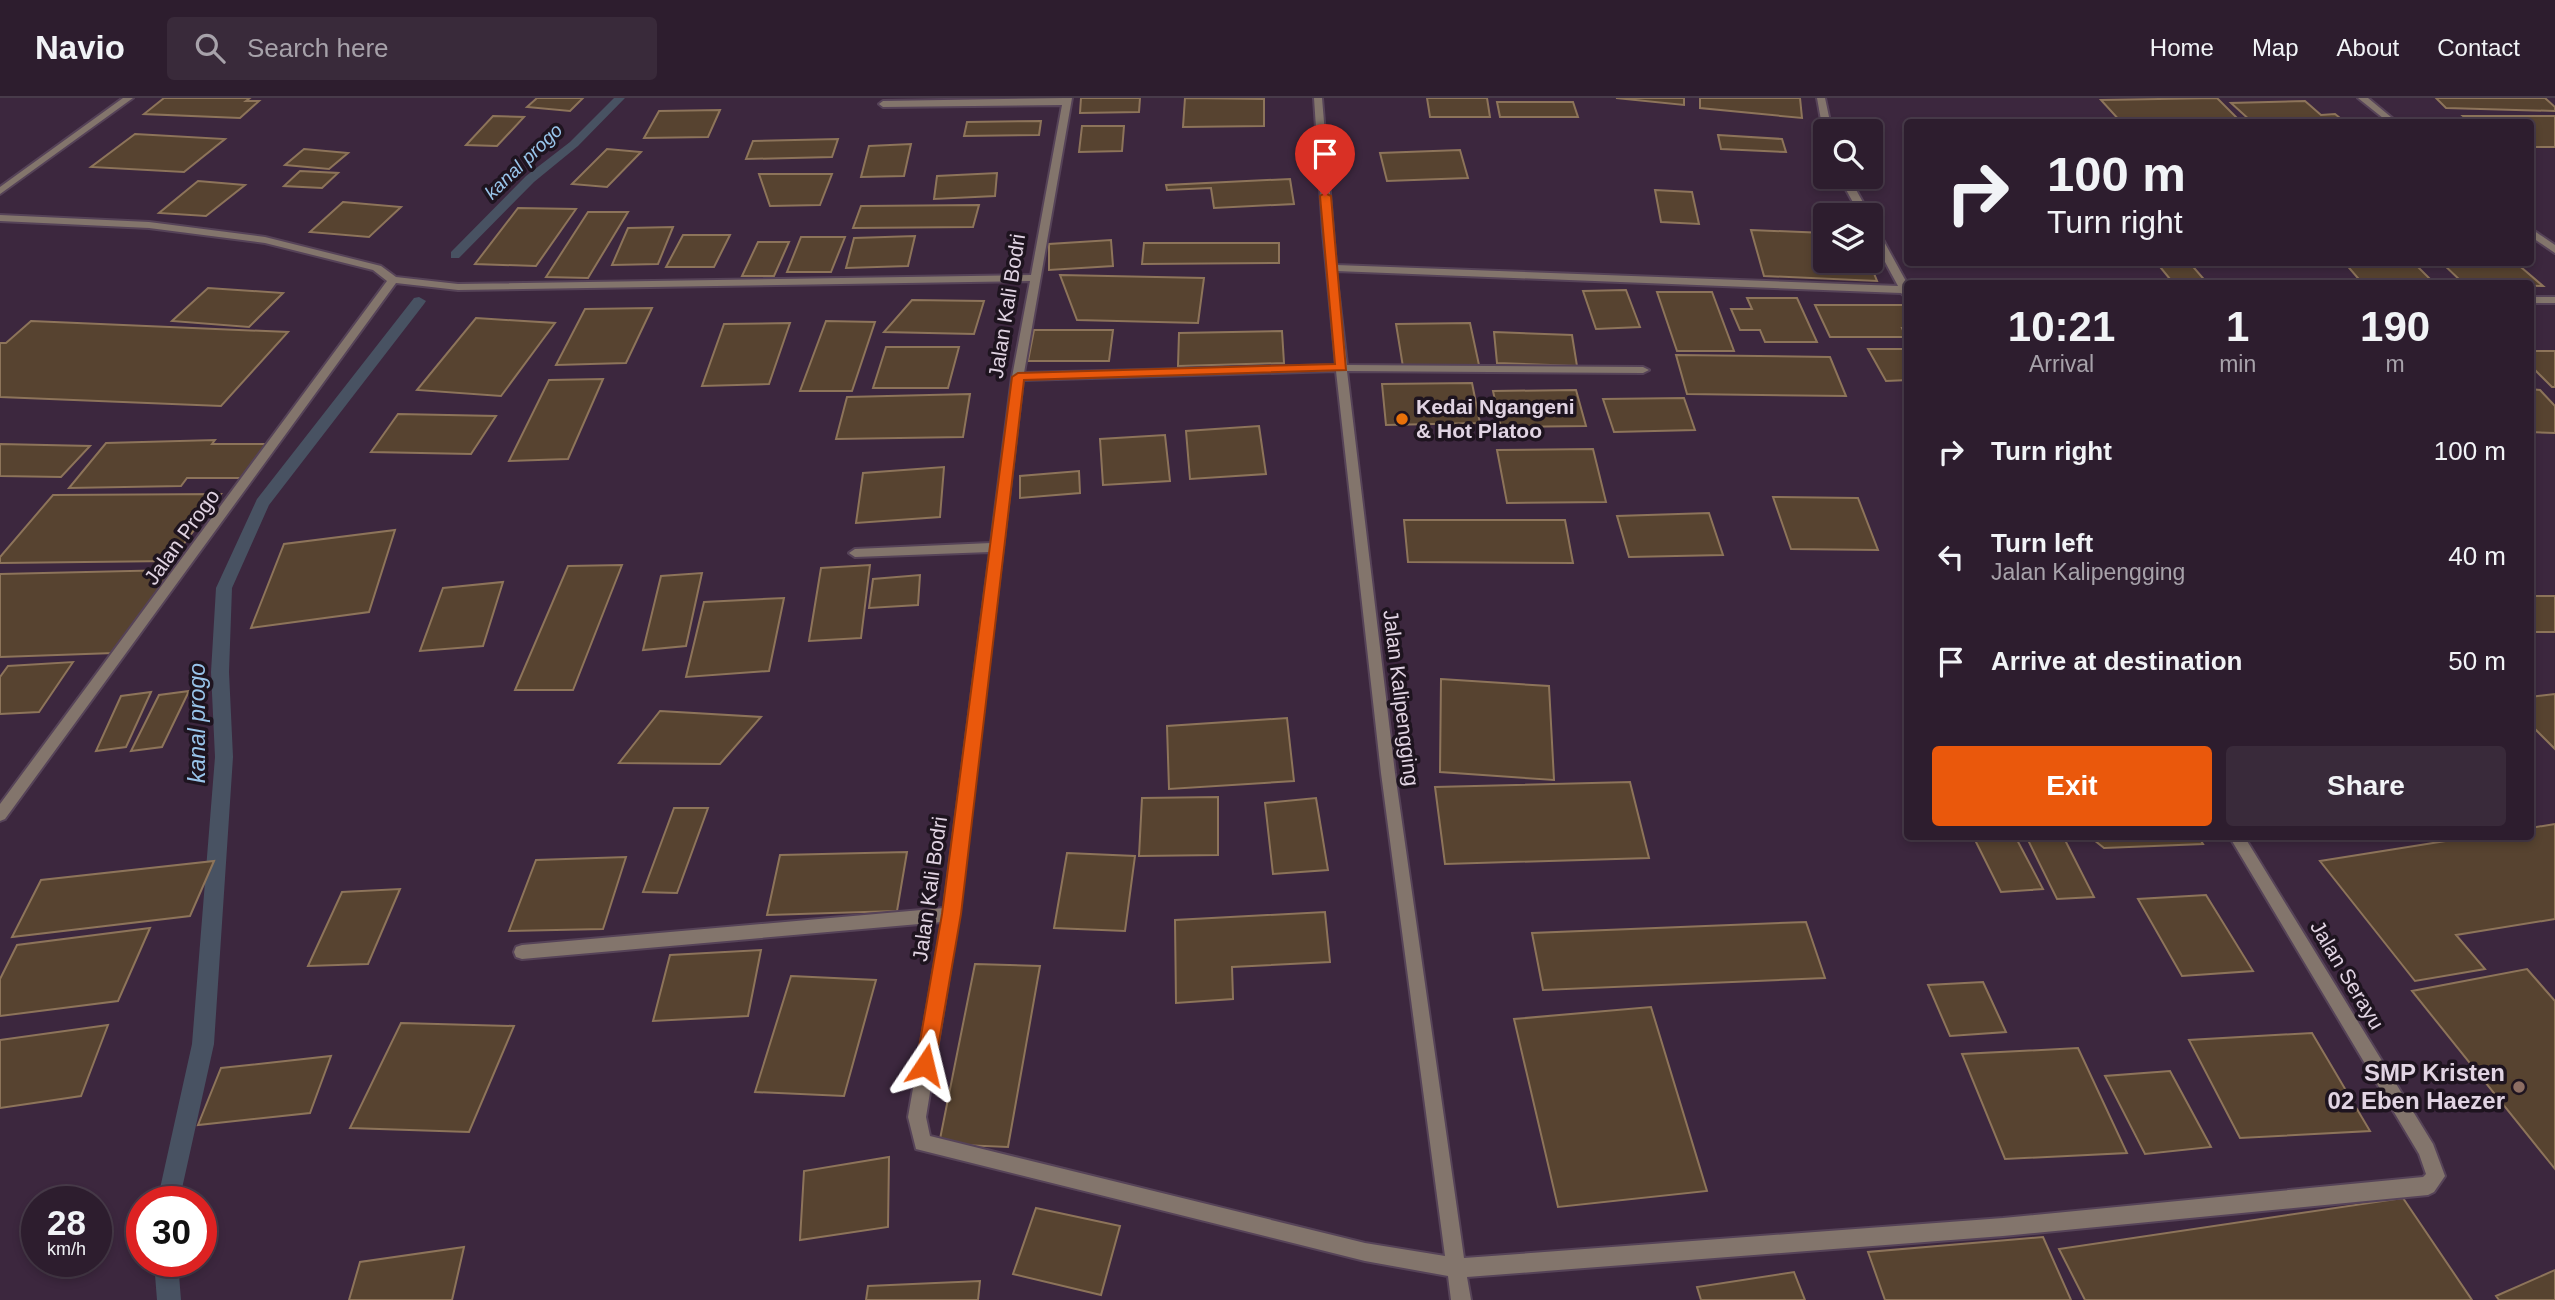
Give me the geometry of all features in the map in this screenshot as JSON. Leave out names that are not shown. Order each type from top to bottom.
[{"type":"street","points":[[0,191],[128,98]]},
{"type":"street","name":"Jalan Kalipengging","points":[[1318,98],[1331,268],[1384,739],[1461,1300]]},
{"type":"street","points":[[1821,98],[1825,119]]},
{"type":"street","points":[[2362,98],[2389,119]]},
{"type":"street","points":[[883,104],[1068,100]]},
{"type":"street","name":"Jalan Kali Bodri","points":[[1068,100],[1018,377],[951,914],[917,1117],[922,1143],[1365,1252],[1457,1268]]},
{"type":"street","points":[[0,218],[149,225],[265,240],[328,253],[377,268],[393,280],[458,287],[1034,278]]},
{"type":"street","points":[[2534,233],[2555,250]]},
{"type":"street","points":[[1883,249],[1904,288]]},
{"type":"street","points":[[1331,268],[1904,292]]},
{"type":"street","name":"Jalan Progo","points":[[0,815],[393,280]]},
{"type":"street","points":[[2534,300],[2555,300]]},
{"type":"street","points":[[1018,377],[1342,368],[1643,370]]},
{"type":"street","points":[[855,553],[997,547]]},
{"type":"street","name":"Jalan Serayu","points":[[1457,1268],[2003,1227],[2428,1186],[2436,1176],[2427,1150],[2238,840]]},
{"type":"street","points":[[522,951],[951,914]]},
{"type":"building","points":[[164,98],[250,98],[246,101],[259,101],[240,118],[144,114]]},
{"type":"building","points":[[537,98],[583,98],[570,111],[527,107]]},
{"type":"building","points":[[1081,98],[1140,98],[1139,112],[1080,113]]},
{"type":"building","points":[[1185,98],[1264,99],[1264,126],[1183,127]]},
{"type":"building","points":[[1427,98],[1487,98],[1490,117],[1430,117]]},
{"type":"building","points":[[1616,98],[1684,98],[1684,105]]},
{"type":"building","points":[[1700,98],[1800,98],[1802,118],[1700,108]]},
{"type":"building","points":[[2217,98],[2238,119],[2118,119],[2101,100]]},
{"type":"building","points":[[2436,98],[2545,98],[2555,107],[2555,111],[2446,108]]},
{"type":"building","points":[[2305,101],[2321,115],[2335,114],[2341,119],[2249,119],[2231,103]]},
{"type":"building","points":[[1497,102],[1573,102],[1578,117],[1500,117]]},
{"type":"building","points":[[720,110],[708,137],[644,138],[659,111]]},
{"type":"building","points":[[493,116],[524,117],[497,146],[466,145]]},
{"type":"building","points":[[2463,116],[2555,116],[2555,147],[2534,147],[2534,119],[2466,119]]},
{"type":"building","points":[[1041,121],[1039,135],[964,136],[967,122]]},
{"type":"building","points":[[1082,126],[1124,126],[1122,151],[1079,152]]},
{"type":"building","points":[[135,134],[225,139],[184,172],[91,167]]},
{"type":"building","points":[[1718,135],[1782,139],[1786,152],[1721,149]]},
{"type":"building","points":[[838,139],[832,157],[746,159],[753,141]]},
{"type":"building","points":[[911,144],[904,176],[861,177],[869,146]]},
{"type":"building","points":[[304,149],[348,153],[329,169],[285,165]]},
{"type":"building","points":[[607,149],[641,152],[607,187],[572,184]]},
{"type":"building","points":[[1460,150],[1468,178],[1387,181],[1380,153]]},
{"type":"building","points":[[300,171],[338,173],[322,188],[284,186]]},
{"type":"building","points":[[997,173],[995,196],[934,199],[937,176]]},
{"type":"building","points":[[759,174],[832,174],[820,205],[770,206]]},
{"type":"building","points":[[1290,179],[1294,204],[1214,208],[1211,188],[1167,190],[1166,185]]},
{"type":"building","points":[[198,181],[245,185],[206,216],[159,213]]},
{"type":"building","points":[[1655,190],[1692,192],[1699,224],[1661,222]]},
{"type":"building","points":[[343,202],[401,207],[369,237],[310,232]]},
{"type":"building","points":[[979,205],[973,227],[853,228],[861,206]]},
{"type":"building","points":[[518,208],[576,209],[536,266],[475,264]]},
{"type":"building","points":[[588,212],[628,212],[588,278],[546,277]]},
{"type":"building","points":[[673,227],[658,264],[612,265],[628,228]]},
{"type":"building","points":[[1751,230],[1813,233],[1813,273],[1874,273],[1877,281],[1764,276]]},
{"type":"building","points":[[683,235],[730,235],[714,267],[666,267]]},
{"type":"building","points":[[915,236],[908,266],[846,268],[854,238]]},
{"type":"building","points":[[801,237],[845,237],[831,272],[787,272]]},
{"type":"building","points":[[1111,240],[1113,266],[1049,270],[1049,244]]},
{"type":"building","points":[[758,242],[789,242],[774,276],[742,276]]},
{"type":"building","points":[[1144,243],[1279,243],[1279,263],[1142,264]]},
{"type":"building","points":[[2159,266],[2192,266],[2205,280],[2171,280]]},
{"type":"building","points":[[2347,266],[2417,266],[2431,280],[2360,280]]},
{"type":"building","points":[[2445,266],[2520,266],[2543,286],[2534,286],[2534,280],[2460,280]]},
{"type":"building","points":[[1060,275],[1204,278],[1198,323],[1077,320]]},
{"type":"building","points":[[208,288],[283,293],[249,327],[172,321]]},
{"type":"building","points":[[1626,290],[1640,327],[1596,329],[1583,291]]},
{"type":"building","points":[[1657,292],[1712,292],[1734,351],[1677,351]]},
{"type":"building","points":[[1747,298],[1797,298],[1817,342],[1765,342],[1760,330],[1740,330],[1731,309],[1752,309]]},
{"type":"building","points":[[912,300],[984,301],[974,334],[884,332]]},
{"type":"building","points":[[1815,305],[1904,305],[1904,337],[1830,337]]},
{"type":"building","points":[[652,308],[626,363],[556,365],[585,309]]},
{"type":"building","points":[[476,318],[555,323],[501,396],[417,390]]},
{"type":"building","points":[[31,321],[288,332],[221,406],[0,397],[0,343],[6,343]]},
{"type":"building","points":[[826,321],[875,322],[852,391],[800,391]]},
{"type":"building","points":[[790,323],[769,384],[702,386],[724,324]]},
{"type":"building","points":[[1470,323],[1479,365],[1403,367],[1396,324]]},
{"type":"building","points":[[1034,330],[1113,330],[1109,361],[1028,361]]},
{"type":"building","points":[[1282,331],[1284,363],[1178,366],[1179,333]]},
{"type":"building","points":[[1494,332],[1572,335],[1577,366],[1497,363]]},
{"type":"building","points":[[886,347],[959,347],[948,388],[873,388]]},
{"type":"building","points":[[1868,349],[1904,349],[1904,380],[1886,381]]},
{"type":"building","points":[[2534,351],[2555,351],[2555,387],[2534,369]]},
{"type":"building","points":[[1676,355],[1830,357],[1846,396],[1687,394]]},
{"type":"building","points":[[603,379],[568,459],[509,461],[549,380]]},
{"type":"building","points":[[1472,383],[1480,423],[1386,425],[1382,384]]},
{"type":"building","points":[[2534,389],[2540,390],[2555,406],[2555,433],[2534,432]]},
{"type":"building","points":[[1576,390],[1586,426],[1501,427],[1493,391]]},
{"type":"building","points":[[970,394],[963,437],[836,439],[847,397]]},
{"type":"building","points":[[1684,398],[1695,430],[1614,432],[1603,399]]},
{"type":"building","points":[[398,414],[496,416],[471,454],[371,452]]},
{"type":"building","points":[[1259,426],[1266,474],[1190,479],[1186,431]]},
{"type":"building","points":[[1165,435],[1170,481],[1103,485],[1100,439]]},
{"type":"building","points":[[215,440],[212,444],[268,444],[243,478],[187,478],[181,486],[69,488],[106,443]]},
{"type":"building","points":[[0,444],[90,446],[61,477],[0,476]]},
{"type":"building","points":[[1593,449],[1606,502],[1507,503],[1497,450]]},
{"type":"building","points":[[944,467],[940,517],[856,523],[863,473]]},
{"type":"building","points":[[1079,471],[1080,493],[1020,498],[1020,476]]},
{"type":"building","points":[[221,494],[171,561],[0,563],[0,557],[53,495]]},
{"type":"building","points":[[1773,497],[1858,498],[1878,550],[1791,549]]},
{"type":"building","points":[[1709,513],[1723,555],[1629,557],[1617,516]]},
{"type":"building","points":[[1404,520],[1565,520],[1573,563],[1408,562]]},
{"type":"building","points":[[395,530],[369,612],[251,628],[284,544]]},
{"type":"building","points":[[622,565],[573,690],[515,690],[568,566]]},
{"type":"building","points":[[870,565],[861,638],[809,641],[821,568]]},
{"type":"building","points":[[172,570],[114,653],[0,657],[0,574]]},
{"type":"building","points":[[702,573],[686,646],[643,650],[661,576]]},
{"type":"building","points":[[920,575],[918,605],[869,608],[873,579]]},
{"type":"building","points":[[503,582],[483,646],[420,651],[443,588]]},
{"type":"building","points":[[2534,596],[2555,596],[2555,632],[2534,632]]},
{"type":"building","points":[[784,598],[769,671],[686,677],[704,602]]},
{"type":"building","points":[[73,662],[39,712],[0,714],[0,677],[8,666]]},
{"type":"building","points":[[1441,679],[1549,686],[1554,780],[1440,772]]},
{"type":"building","points":[[189,691],[162,747],[131,751],[159,695]]},
{"type":"building","points":[[151,692],[126,747],[96,751],[121,696]]},
{"type":"building","points":[[2555,694],[2555,749],[2534,728],[2534,697]]},
{"type":"building","points":[[660,711],[761,717],[720,764],[619,763]]},
{"type":"building","points":[[1287,718],[1294,781],[1169,789],[1167,726]]},
{"type":"building","points":[[1630,782],[1649,858],[1445,864],[1435,787]]},
{"type":"building","points":[[1218,797],[1218,855],[1139,856],[1142,798]]},
{"type":"building","points":[[1316,798],[1328,870],[1273,874],[1265,803]]},
{"type":"building","points":[[674,808],[708,808],[677,893],[643,892]]},
{"type":"building","points":[[2555,824],[2555,919],[2456,935],[2485,969],[2415,981],[2320,861],[2452,840],[2534,840],[2534,827]]},
{"type":"building","points":[[1975,840],[2017,840],[2043,889],[2001,892]]},
{"type":"building","points":[[2028,840],[2065,840],[2094,897],[2057,899]]},
{"type":"building","points":[[2094,840],[2200,840],[2203,844],[2104,848]]},
{"type":"building","points":[[907,852],[897,911],[767,915],[780,855]]},
{"type":"building","points":[[1067,853],[1135,856],[1125,931],[1054,928]]},
{"type":"building","points":[[626,857],[603,929],[509,931],[536,860]]},
{"type":"building","points":[[214,861],[190,916],[12,937],[41,880]]},
{"type":"building","points":[[400,889],[368,964],[308,966],[342,892]]},
{"type":"building","points":[[2206,895],[2253,971],[2182,976],[2138,899]]},
{"type":"building","points":[[1325,912],[1330,962],[1232,967],[1233,999],[1176,1003],[1175,920]]},
{"type":"building","points":[[1806,922],[1825,978],[1543,990],[1532,933]]},
{"type":"building","points":[[150,928],[118,1001],[0,1016],[0,979],[17,945]]},
{"type":"building","points":[[761,950],[748,1016],[653,1021],[670,955]]},
{"type":"building","points":[[975,964],[1040,966],[1008,1147],[939,1144]]},
{"type":"building","points":[[2527,969],[2555,1001],[2555,1169],[2412,991]]},
{"type":"building","points":[[791,976],[876,980],[844,1096],[755,1092]]},
{"type":"building","points":[[1983,982],[2006,1032],[1950,1036],[1928,985]]},
{"type":"building","points":[[1651,1007],[1707,1191],[1558,1207],[1514,1019]]},
{"type":"building","points":[[401,1023],[514,1026],[469,1132],[350,1128]]},
{"type":"building","points":[[108,1025],[81,1096],[0,1108],[0,1040]]},
{"type":"building","points":[[2312,1033],[2370,1131],[2240,1138],[2189,1040]]},
{"type":"building","points":[[2078,1048],[2127,1153],[2005,1159],[1962,1054]]},
{"type":"building","points":[[331,1056],[310,1113],[198,1125],[221,1068]]},
{"type":"building","points":[[2170,1071],[2211,1147],[2145,1154],[2105,1076]]},
{"type":"building","points":[[889,1157],[888,1227],[800,1240],[804,1171]]},
{"type":"building","points":[[2403,1198],[2472,1300],[2085,1300],[2059,1249]]},
{"type":"building","points":[[1036,1208],[1120,1226],[1101,1295],[1013,1274]]},
{"type":"building","points":[[2043,1237],[2071,1300],[1885,1300],[1868,1252]]},
{"type":"building","points":[[464,1247],[452,1300],[349,1300],[360,1262]]},
{"type":"building","points":[[2555,1270],[2555,1300],[2499,1300],[2496,1296]]},
{"type":"building","points":[[1794,1272],[1805,1300],[1701,1300],[1697,1287]]},
{"type":"building","points":[[980,1281],[978,1300],[866,1300],[868,1286]]},
{"type":"waterway","name":"kanal progo","points":[[455,255],[530,179],[574,144],[620,98]]},
{"type":"waterway","name":"kanal progo","points":[[172,1186],[203,1044],[224,757],[220,672],[224,588],[262,503],[419,301]]},
{"type":"waterway","name":"kanal progo","points":[[167,1277],[169,1300]]},
{"type":"place","name":"Kedai Ngangeni & Hot Platoo","points":[[1402,419]]},
{"type":"place","name":"SMP Kristen 02 Eben Haezer","points":[[2519,1087]]},
{"type":"route","points":[[925,1065],[951,914],[1018,377],[1342,368],[1325,196]]}]
